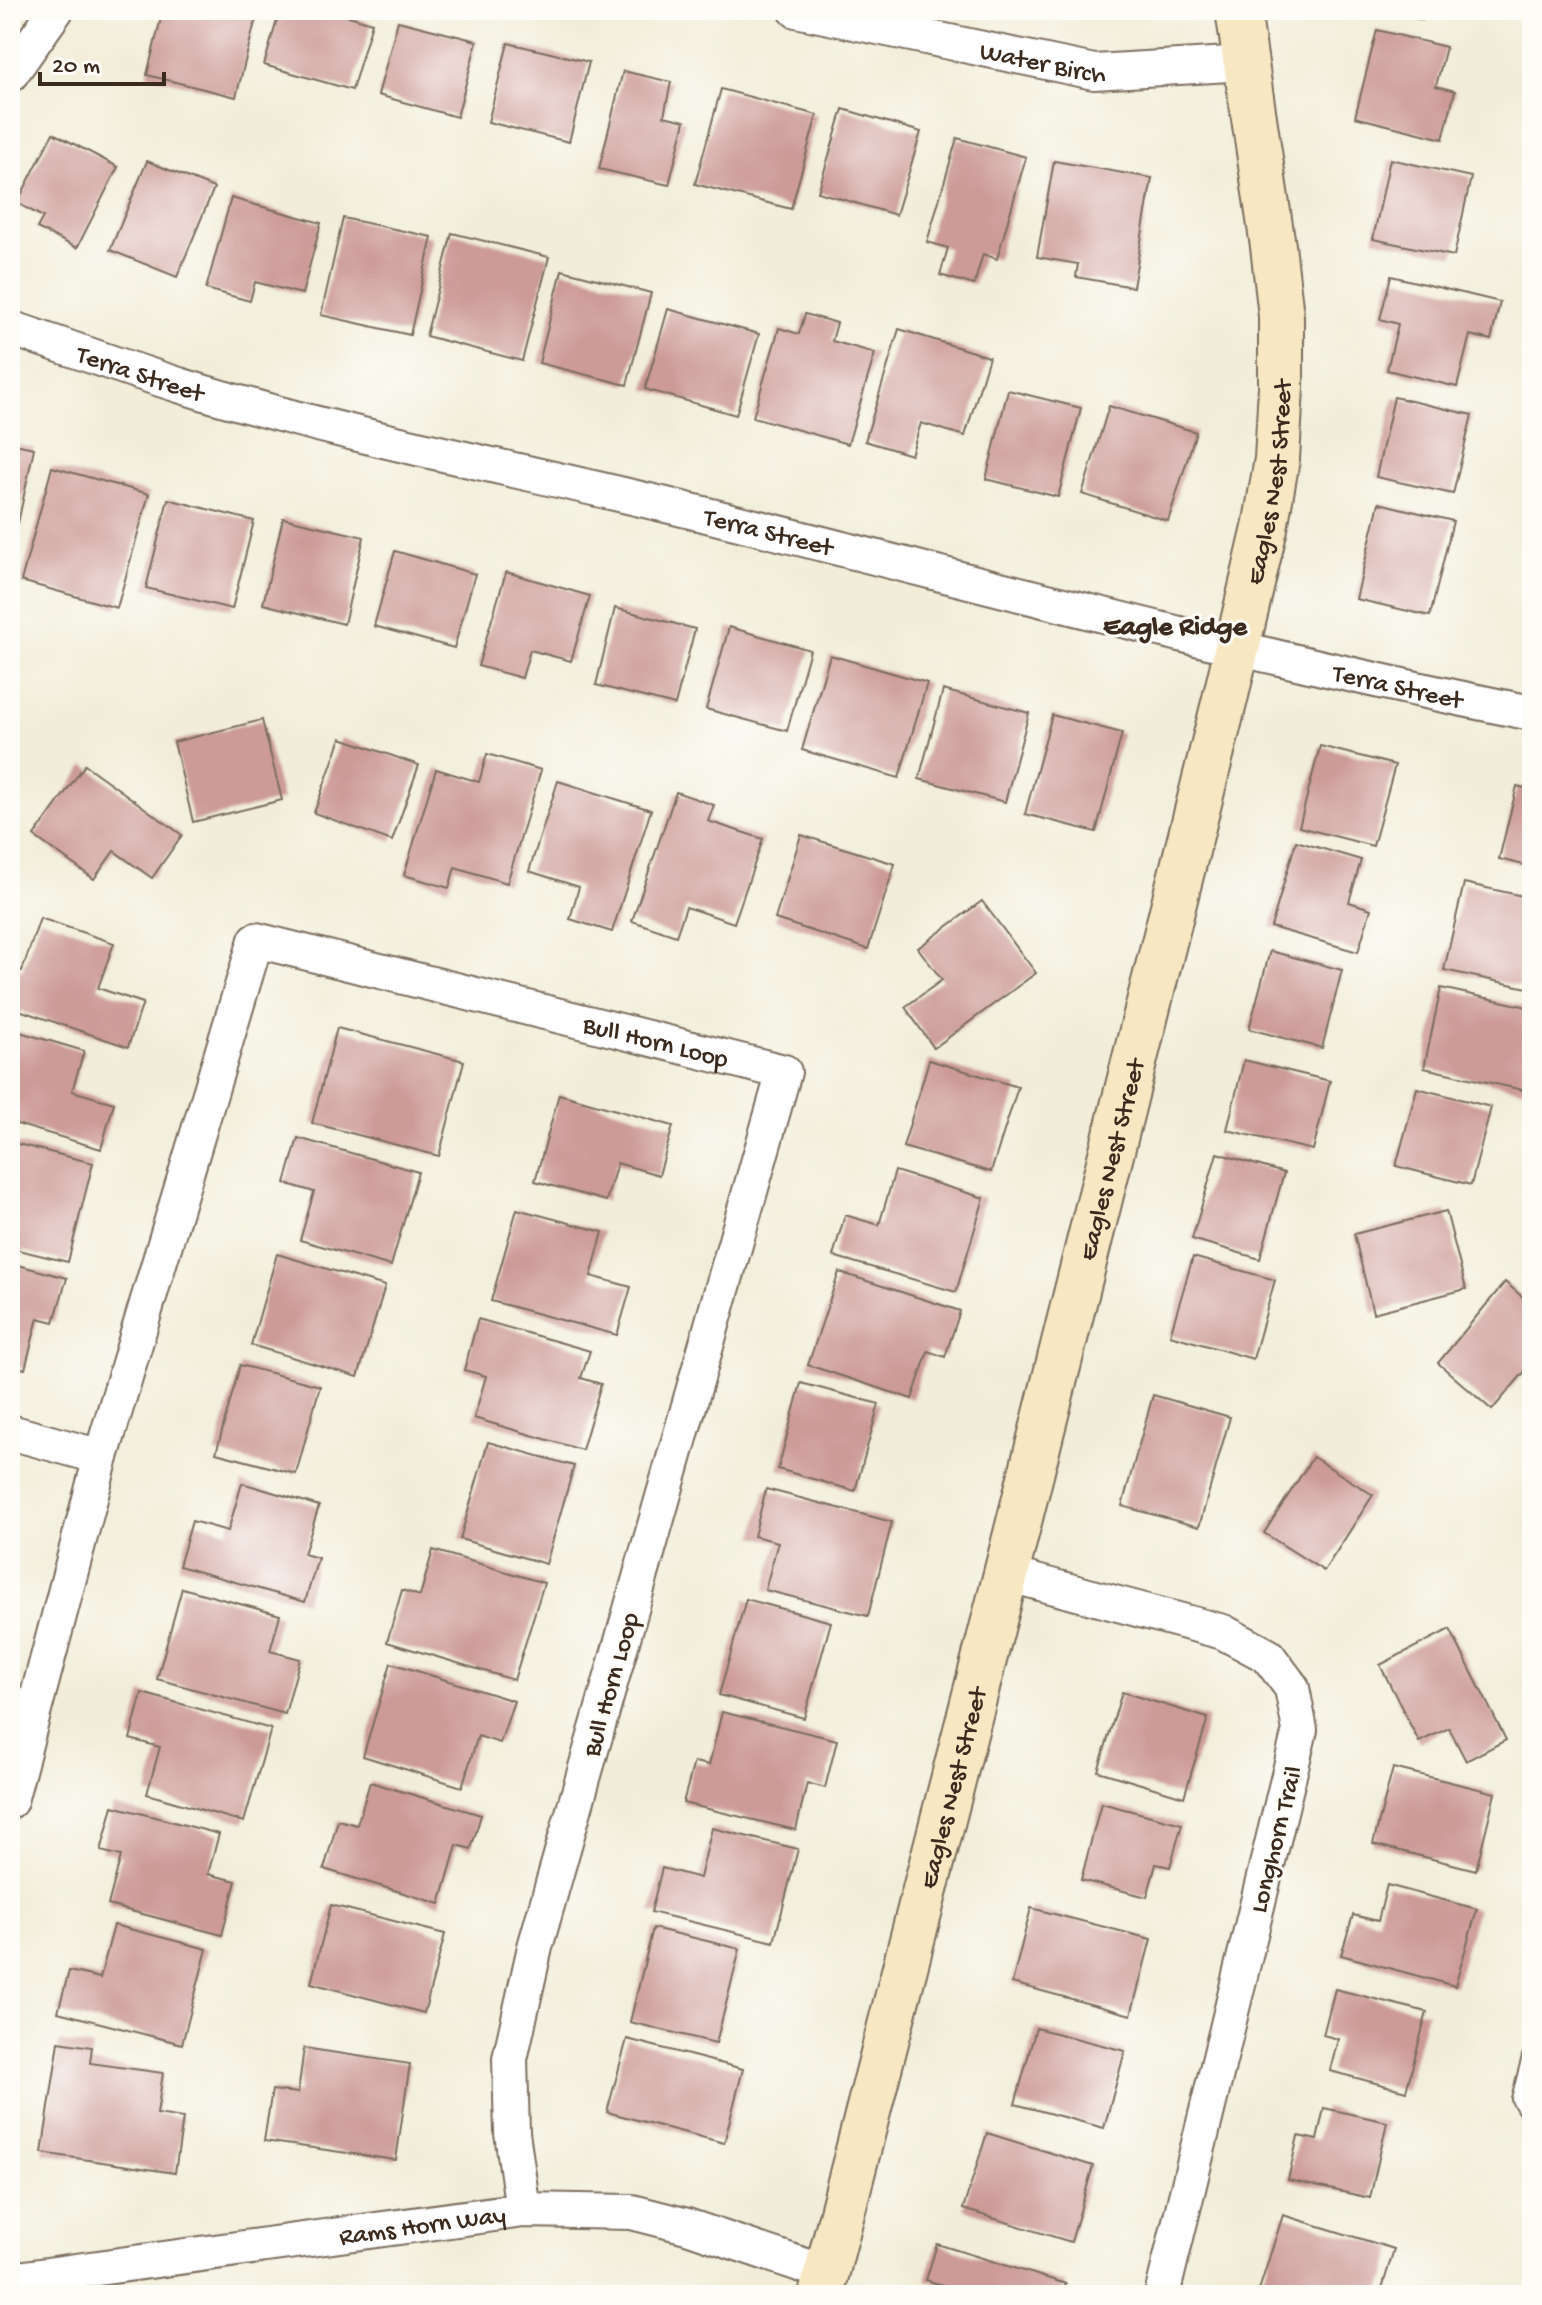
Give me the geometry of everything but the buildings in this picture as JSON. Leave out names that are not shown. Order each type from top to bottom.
[{"type":"street","points":[[10,75],[56,10]]},
{"type":"street","name":"Water Birch","points":[[796,10],[1094,72],[1247,63]]},
{"type":"street","name":"Eagles Nest Street","points":[[824,2284],[1006,1574],[1265,528],[1277,459],[1281,316],[1238,10]]},
{"type":"street","name":"Terra Street","points":[[10,328],[183,386],[362,435],[704,514],[1237,649],[1413,690],[1532,713]]},
{"type":"street","name":"Bull Horn Loop","points":[[10,1801],[101,1457],[256,940],[784,1072],[535,1947],[510,2059],[512,2133],[523,2210]]},
{"type":"street","points":[[10,1432],[101,1457]]},
{"type":"street","name":"Longhorn Trail","points":[[1006,1574],[1223,1632],[1268,1656],[1292,1688],[1300,1730],[1162,2295]]},
{"type":"street","name":"Rams Horn Way","points":[[10,2280],[523,2210],[632,2212],[687,2226],[824,2284]]},
{"type":"lane","points":[[1532,2057],[1521,2099],[1532,2116]]},
{"type":"district","name":"Eagle Ridge","points":[[1175,624]]}]
